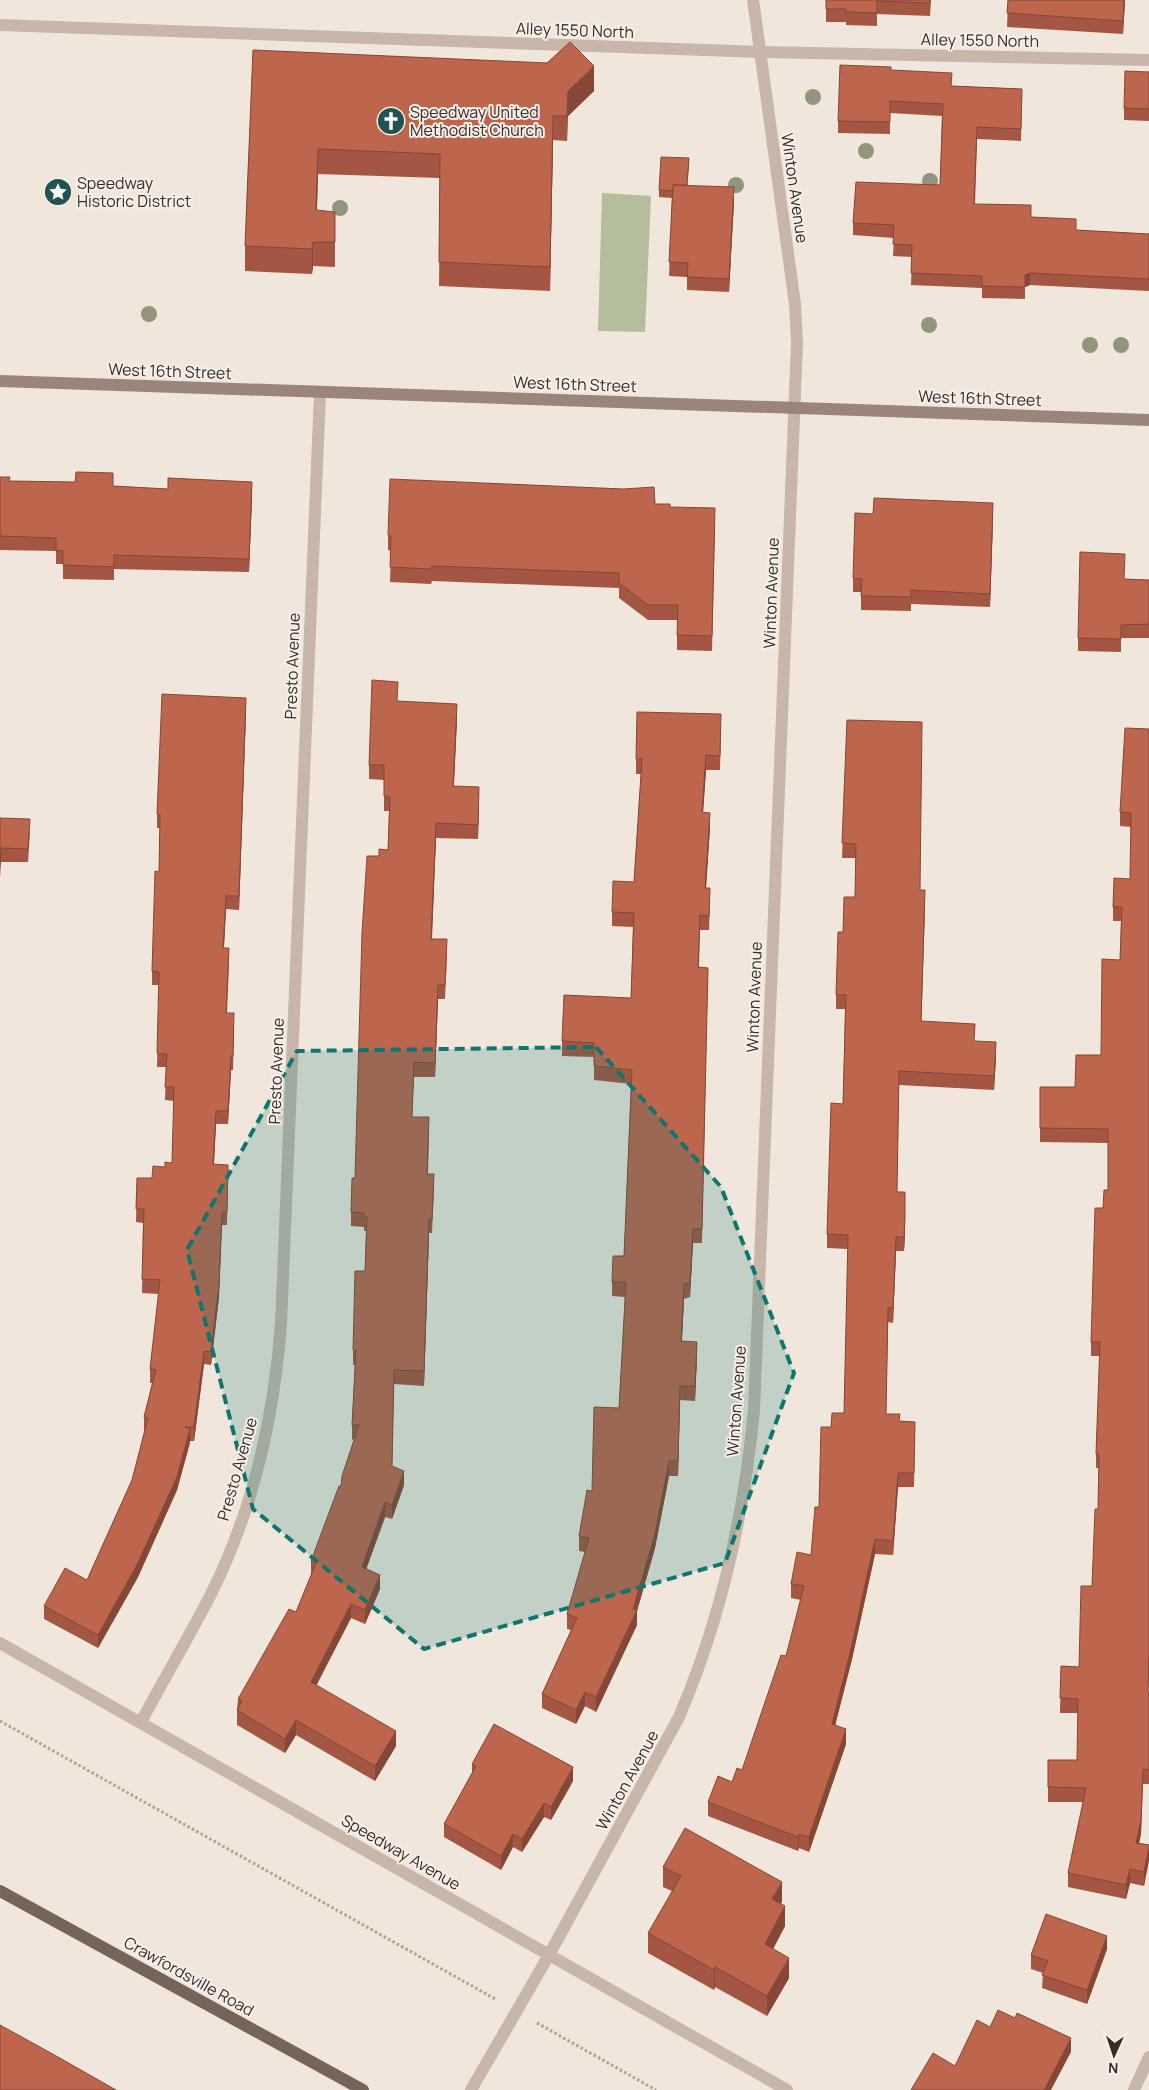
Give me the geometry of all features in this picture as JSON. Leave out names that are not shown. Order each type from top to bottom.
[{"type":"main road","name":"Crawfordsville Road","points":[[0,1891],[363,2090]]},
{"type":"street","name":"Winton Avenue","points":[[471,2090],[549,1956],[666,1744],[691,1689],[720,1600],[744,1491],[754,1400],[797,343],[795,304],[754,0]]},
{"type":"street","name":"Alley 1550 North","points":[[0,25],[761,52],[1149,60]]},
{"type":"street","name":"West 16th Street","points":[[0,381],[1149,420]]},
{"type":"street","name":"Presto Avenue","points":[[141,1722],[209,1598],[238,1526],[260,1457],[277,1370],[282,1324],[320,393]]},
{"type":"street","name":"Speedway Avenue","points":[[0,1643],[787,2090]]},
{"type":"street","points":[[1134,2090],[1149,2057]]},
{"type":"path","points":[[0,1722],[483,1992]]},
{"type":"path","points":[[549,2030],[656,2090]]},
{"type":"highlighted area","points":[[596,1047],[721,1187],[794,1373],[725,1563],[424,1649],[253,1509],[187,1250],[297,1051]]},
{"type":"green space","points":[[602,193],[651,196],[645,332],[598,331]]},
{"type":"building","points":[[826,0],[930,0],[930,3],[877,1],[877,13],[846,12],[846,9],[826,9]]},
{"type":"building","points":[[1008,0],[1124,0],[1123,21],[1007,13]]},
{"type":"building","points":[[570,42],[594,66],[568,91],[567,116],[553,116],[550,267],[439,262],[440,154],[318,149],[316,210],[335,212],[335,242],[313,242],[312,249],[245,246],[253,50],[547,63]]},
{"type":"building","points":[[840,65],[891,67],[891,70],[952,73],[951,86],[1022,89],[1021,129],[977,127],[974,204],[1031,205],[1031,217],[1076,219],[1076,230],[1149,234],[1149,279],[1030,273],[1025,275],[1025,287],[982,286],[982,276],[911,273],[912,245],[893,244],[894,225],[853,223],[856,182],[940,185],[943,104],[890,101],[890,122],[838,121]]},
{"type":"building","points":[[1125,71],[1149,72],[1149,109],[1124,108]]},
{"type":"building","points":[[661,157],[689,158],[687,185],[673,185],[673,191],[659,190]]},
{"type":"building","points":[[673,185],[734,187],[729,279],[687,277],[688,263],[669,262]]},
{"type":"building","points":[[76,472],[113,473],[113,486],[168,489],[168,478],[252,482],[249,559],[114,555],[114,567],[63,565],[63,551],[56,550],[56,538],[0,536],[0,477],[10,477],[9,481],[75,482]]},
{"type":"building","points":[[390,479],[623,489],[654,487],[655,504],[670,504],[670,507],[715,508],[712,636],[677,635],[678,605],[648,605],[619,583],[619,573],[432,566],[431,569],[390,567],[391,536],[388,535]]},
{"type":"building","points":[[874,498],[993,503],[990,594],[911,590],[911,597],[861,596],[862,579],[853,578],[855,513],[873,514]]},
{"type":"building","points":[[1080,552],[1125,554],[1124,579],[1149,580],[1149,624],[1121,625],[1121,639],[1078,638]]},
{"type":"building","points":[[372,680],[398,682],[397,701],[457,704],[453,786],[479,787],[478,825],[436,823],[431,939],[447,939],[445,985],[438,985],[435,1063],[414,1062],[412,1117],[429,1117],[427,1174],[434,1174],[432,1219],[429,1219],[424,1371],[394,1370],[392,1466],[404,1471],[392,1505],[385,1502],[362,1567],[380,1575],[365,1610],[351,1604],[311,1682],[396,1731],[375,1766],[296,1720],[285,1739],[237,1710],[242,1701],[238,1699],[289,1609],[296,1612],[316,1563],[311,1561],[339,1486],[341,1486],[342,1476],[359,1425],[352,1425],[356,1350],[353,1350],[355,1271],[365,1271],[367,1217],[364,1217],[364,1213],[351,1212],[352,1178],[355,1178],[362,933],[367,856],[379,856],[379,849],[388,850],[390,797],[384,796],[384,765],[369,765]]},
{"type":"building","points":[[162,694],[246,698],[239,896],[226,896],[223,948],[229,948],[226,1013],[234,1013],[233,1056],[231,1056],[228,1111],[216,1111],[213,1164],[228,1165],[227,1212],[222,1212],[219,1284],[211,1352],[204,1351],[194,1427],[185,1427],[190,1429],[177,1477],[138,1563],[98,1635],[44,1606],[65,1568],[87,1580],[132,1480],[148,1418],[144,1417],[156,1370],[150,1369],[160,1280],[142,1279],[144,1209],[136,1209],[137,1178],[152,1178],[153,1166],[165,1167],[165,1162],[172,1163],[174,1087],[165,1087],[167,1054],[157,1053],[159,972],[152,971],[155,871],[159,872],[160,815],[157,814]]},
{"type":"building","points":[[637,712],[721,714],[720,756],[706,755],[702,812],[710,813],[705,888],[710,888],[709,916],[700,915],[698,967],[708,968],[702,1229],[693,1229],[690,1283],[684,1284],[681,1341],[697,1342],[695,1386],[680,1386],[678,1461],[669,1461],[655,1534],[633,1609],[637,1610],[596,1697],[585,1692],[576,1710],[542,1694],[577,1618],[567,1614],[589,1538],[579,1536],[587,1490],[592,1491],[594,1407],[619,1408],[626,1282],[612,1282],[613,1256],[624,1256],[632,1070],[594,1066],[594,1043],[562,1041],[564,995],[631,998],[634,913],[612,912],[613,881],[634,882],[642,759],[636,759]]},
{"type":"building","points":[[847,720],[922,722],[920,890],[925,890],[921,1021],[975,1024],[974,1041],[996,1042],[994,1076],[899,1071],[897,1192],[905,1192],[905,1219],[904,1237],[896,1237],[893,1308],[888,1308],[886,1414],[900,1414],[899,1421],[915,1422],[914,1473],[898,1473],[893,1541],[875,1539],[852,1645],[832,1724],[846,1729],[809,1837],[799,1834],[798,1837],[708,1802],[718,1776],[732,1782],[737,1768],[742,1770],[781,1655],[786,1656],[804,1586],[791,1584],[797,1552],[811,1555],[815,1507],[819,1507],[821,1427],[831,1427],[832,1413],[844,1413],[848,1235],[827,1234],[831,1103],[843,1104],[846,995],[836,995],[838,932],[843,932],[844,897],[855,897],[856,844],[842,843]]},
{"type":"building","points":[[1125,728],[1149,729],[1149,1770],[1143,1769],[1141,1820],[1136,1843],[1149,1846],[1144,1872],[1130,1869],[1126,1885],[1068,1873],[1086,1788],[1048,1787],[1048,1760],[1077,1760],[1078,1699],[1060,1698],[1061,1666],[1079,1667],[1081,1586],[1092,1586],[1095,1509],[1098,1509],[1099,1454],[1096,1454],[1100,1342],[1091,1342],[1095,1208],[1103,1208],[1104,1190],[1108,1190],[1108,1129],[1040,1128],[1040,1087],[1075,1087],[1076,1055],[1101,1055],[1102,959],[1120,960],[1122,907],[1113,907],[1114,878],[1130,879],[1131,813],[1120,812]]},
{"type":"building","points":[[0,818],[30,819],[28,849],[1,848],[0,865]]},
{"type":"building","points":[[494,1724],[573,1767],[551,1807],[544,1803],[522,1839],[513,1834],[501,1856],[444,1824],[476,1766],[472,1764]]},
{"type":"building","points":[[685,1828],[782,1882],[772,1899],[785,1906],[765,1944],[789,1958],[767,1996],[715,1967],[714,1970],[648,1933],[681,1876],[663,1867]]},
{"type":"building","points":[[1046,1914],[1107,1936],[1087,1990],[1042,1975],[1048,1961],[1031,1955]]},
{"type":"building","points":[[998,2010],[1015,2018],[1017,2013],[1071,2038],[1044,2090],[911,2090],[933,2053],[955,2066],[977,2020],[990,2027]]},
{"type":"building","points":[[0,2025],[58,2057],[116,2090],[0,2090]]},
{"type":"place","name":"Speedway United Methodist Church","points":[[391,121]]},
{"type":"place","name":"Speedway Historic District","points":[[58,192]]}]
